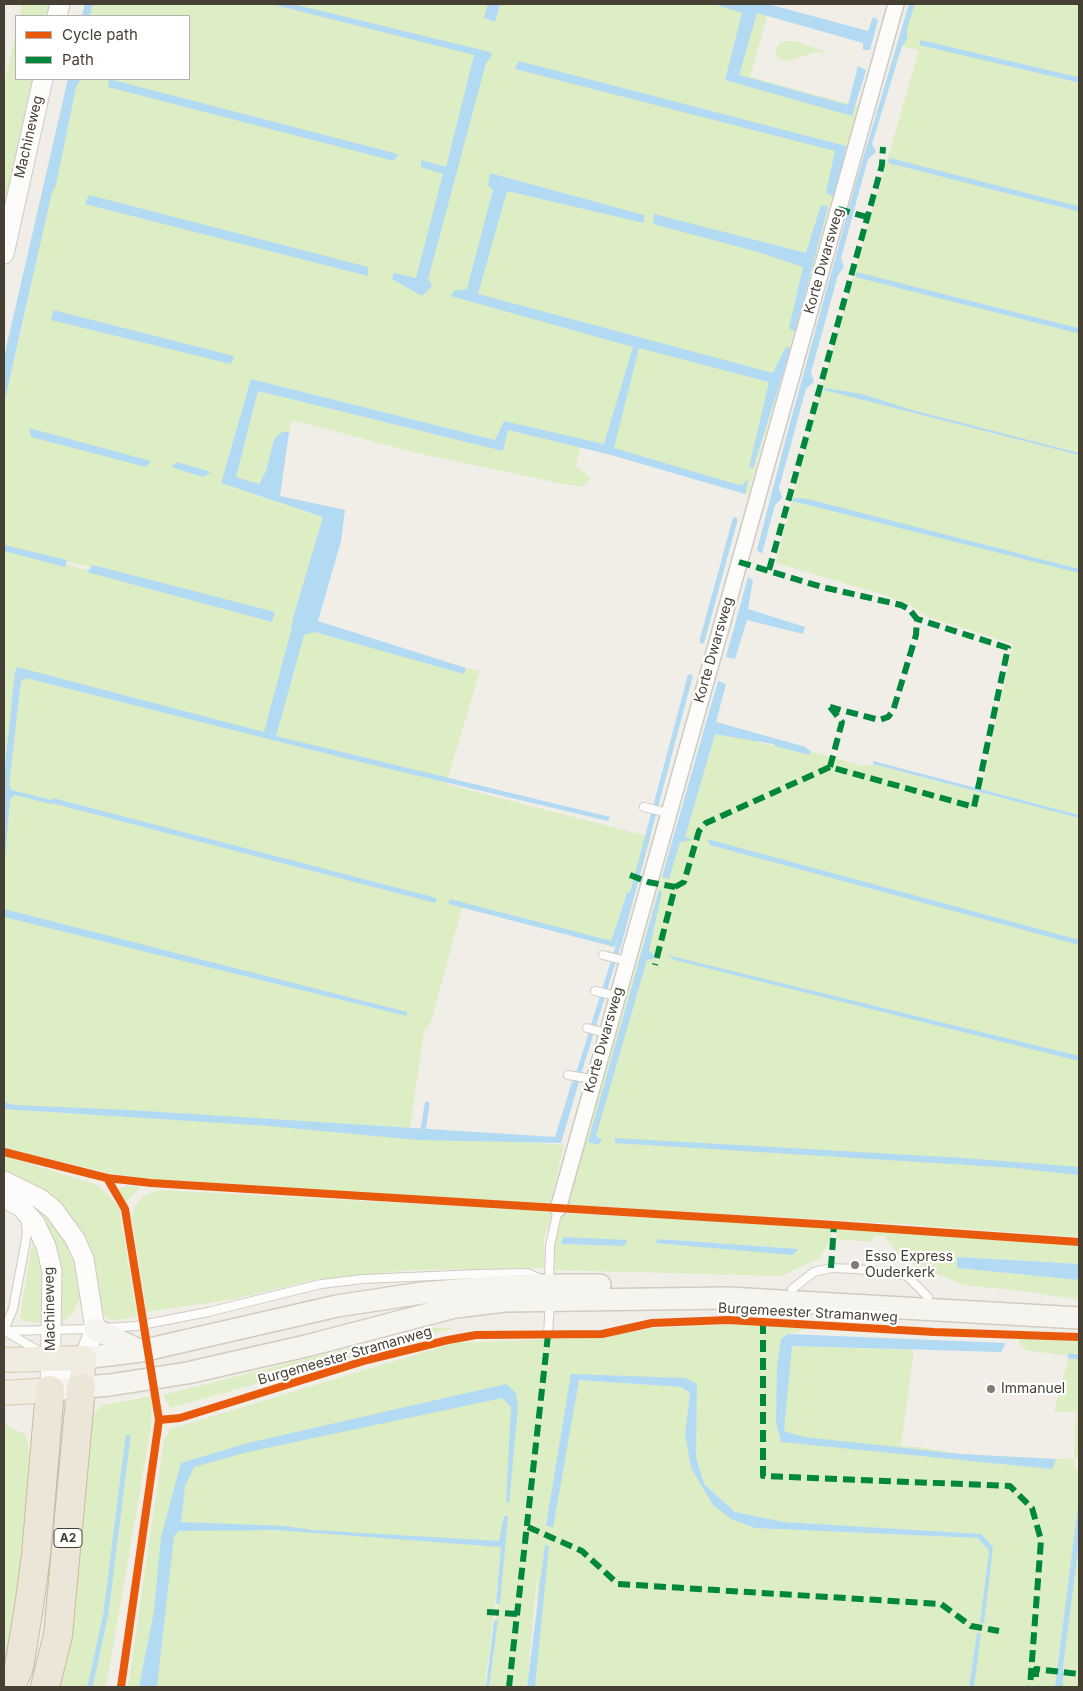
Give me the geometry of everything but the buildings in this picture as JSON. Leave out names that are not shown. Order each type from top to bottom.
[{"type":"highway","name":"A2","points":[[45,1687],[58,1635],[81,1388]]},
{"type":"highway","name":"A2","points":[[11,1687],[24,1645],[50,1390]]},
{"type":"main road","name":"Burgemeester Stramanweg","points":[[4,1360],[84,1358],[141,1351],[337,1306],[422,1293],[518,1285],[549,1292],[728,1298],[1079,1318]]},
{"type":"main road","name":"Burgemeester Stramanweg","points":[[4,1393],[81,1388],[187,1373],[306,1346],[455,1307],[505,1301],[549,1292],[792,1289],[1079,1308]]},
{"type":"main road","points":[[94,1329],[141,1351]]},
{"type":"main road","points":[[81,1388],[84,1358]]},
{"type":"street","name":"Korte Dwarsweg","points":[[558,1209],[588,1079],[896,4]]},
{"type":"street","name":"Machineweg","points":[[4,254],[42,80]]},
{"type":"street","points":[[4,1181],[39,1198],[54,1210],[75,1239],[84,1259],[94,1329],[84,1358]]},
{"type":"street","name":"Machineweg","points":[[4,1198],[21,1207],[35,1223],[48,1254],[52,1271],[51,1359]]},
{"type":"street","points":[[51,1359],[81,1388]]},
{"type":"street","points":[[50,1390],[51,1359]]},
{"type":"lane","points":[[644,807],[664,812]]},
{"type":"lane","points":[[603,955],[622,960]]},
{"type":"lane","points":[[596,991],[612,995]]},
{"type":"lane","points":[[587,1028],[602,1032]]},
{"type":"lane","points":[[568,1075],[588,1079]]},
{"type":"lane","name":"Machineweg","points":[[4,1331],[12,1309],[27,1232],[21,1207]]},
{"type":"lane","name":"Korte Dwarsweg","points":[[548,1335],[550,1246],[558,1209]]},
{"type":"lane","name":"Burgemeester Stramanweg","points":[[4,1331],[94,1329],[145,1324],[208,1312],[321,1284],[363,1279],[528,1273],[549,1292]]},
{"type":"lane","points":[[4,1331],[51,1359]]},
{"type":"green space","points":[[22,4],[54,4],[51,15],[20,15]]},
{"type":"green space","points":[[85,4],[733,4],[768,13],[750,77],[858,106],[748,495],[614,448],[632,353],[604,444],[503,423],[495,440],[251,379],[221,483],[323,517],[293,619],[464,673],[466,668],[480,671],[446,784],[651,837],[619,948],[462,907],[431,1022],[424,1031],[409,1134],[564,1145],[550,1204],[158,1180],[109,1173],[4,1148],[4,801],[12,701],[4,774],[4,670],[7,670],[4,669],[4,547],[272,622],[275,612],[4,546],[4,404],[27,307],[43,189],[68,80],[190,80],[190,15],[83,15]],"holes":[[[491,173],[643,215],[644,223],[488,185]]]},
{"type":"green space","points":[[912,4],[1079,4],[1079,815],[981,789],[1013,644],[928,617],[911,605],[888,596],[776,563],[820,392],[919,50],[900,46]]},
{"type":"green space","points":[[15,36],[15,80],[37,80],[4,232],[4,87]]},
{"type":"green space","points":[[795,41],[828,53],[814,52],[789,61],[782,60],[777,56],[776,49],[780,43]]},
{"type":"green space","points":[[258,391],[503,451],[508,430],[580,447],[576,466],[591,478],[584,486],[568,485],[417,453],[292,420],[289,432],[282,432],[274,439],[266,471],[258,484],[236,477]]},
{"type":"green space","points":[[705,728],[805,754],[807,750],[862,766],[873,764],[1079,818],[1079,1237],[886,1223],[567,1205]]},
{"type":"green space","points":[[4,1156],[98,1185],[111,1198],[119,1209],[137,1317],[108,1319],[102,1312],[84,1243],[4,1172]]},
{"type":"green space","points":[[127,1186],[140,1187],[126,1203],[117,1189]]},
{"type":"green space","points":[[159,1190],[547,1211],[551,1216],[544,1239],[544,1268],[411,1270],[358,1275],[309,1281],[234,1299],[147,1312],[132,1217],[135,1206],[144,1196]]},
{"type":"green space","points":[[26,1201],[46,1210],[77,1259],[81,1294],[73,1313],[61,1324],[62,1279],[56,1245],[40,1213]]},
{"type":"green space","points":[[563,1213],[832,1228],[831,1238],[820,1258],[781,1276],[555,1270],[554,1245]],"holes":[[[563,1237],[625,1246],[562,1244]],[[659,1239],[797,1249],[656,1243]]]},
{"type":"green space","points":[[837,1228],[1079,1246],[1079,1264],[958,1257],[957,1268],[1079,1280],[1079,1300],[1031,1292],[964,1285],[902,1259],[884,1236],[873,1236],[872,1242],[836,1239]]},
{"type":"green space","points":[[32,1243],[41,1262],[42,1302],[40,1323],[22,1321],[20,1317]]},
{"type":"green space","points":[[743,1324],[810,1328],[788,1334],[781,1339],[784,1428],[792,1346],[914,1350],[901,1446],[960,1454],[1056,1459],[1074,1458],[1076,1412],[1054,1412],[1069,1356],[1025,1350],[1019,1344],[1020,1337],[1079,1340],[1079,1457],[1074,1459],[1075,1467],[1079,1473],[1079,1498],[1055,1687],[972,1687],[977,1633],[969,1687],[535,1687],[538,1564],[527,1687],[489,1687],[507,1524],[502,1547],[485,1687],[128,1687],[164,1440],[170,1429],[454,1343],[608,1337],[653,1328]],"holes":[[[579,1380],[697,1384],[696,1456],[704,1484],[735,1512],[784,1522],[981,1534],[993,1547],[980,1622],[989,1551],[978,1538],[755,1528],[713,1505],[691,1468],[685,1434],[690,1393],[681,1387]]]},
{"type":"green space","points":[[429,1328],[454,1328],[170,1408],[163,1395]]},
{"type":"green space","points":[[152,1396],[151,1427],[106,1687],[61,1687],[73,1613],[89,1433],[94,1413],[103,1405]]},
{"type":"green space","points":[[4,1424],[26,1435],[33,1468],[22,1591],[4,1674]]},
{"type":"green space","points":[[1079,1539],[1079,1687],[1063,1687],[1063,1666]]},
{"type":"water","points":[[85,4],[93,4],[90,15],[82,15]]},
{"type":"water","points":[[271,4],[293,4],[490,52],[492,56],[486,63],[428,279],[432,286],[422,296],[392,279],[394,273],[416,278],[443,174],[421,167],[421,160],[446,167],[474,55]]},
{"type":"water","points":[[488,4],[500,4],[495,22],[484,18]]},
{"type":"water","points":[[714,4],[768,4],[868,31],[873,17],[878,20],[870,50],[863,50],[863,43],[757,13],[739,75],[848,105],[858,66],[866,70],[852,116],[725,80],[742,13]]},
{"type":"water","points":[[909,4],[915,4],[907,29],[907,39],[902,46],[872,144],[876,152],[868,159],[841,258],[844,267],[838,275],[811,373],[814,382],[806,389],[779,488],[782,498],[775,505],[762,554],[757,550],[786,438],[856,182]]},
{"type":"water","points":[[519,61],[846,146],[836,198],[826,193],[835,151],[515,69]]},
{"type":"water","points":[[68,80],[80,80],[76,87],[56,185],[52,192],[4,404],[4,357]]},
{"type":"water","points":[[109,80],[113,80],[398,154],[394,161],[108,87]]},
{"type":"water","points":[[490,173],[644,215],[644,223],[507,191],[478,294],[773,373],[786,347],[791,348],[753,468],[749,467],[769,382],[639,348],[614,448],[739,485],[744,484],[746,480],[748,482],[745,494],[611,455],[508,430],[503,451],[258,391],[236,477],[259,484],[266,471],[274,439],[282,432],[289,432],[280,496],[345,510],[341,541],[318,621],[466,668],[464,674],[315,632],[304,635],[276,736],[610,817],[608,821],[352,760],[26,678],[21,681],[9,785],[12,790],[59,802],[51,804],[15,795],[10,799],[4,870],[4,774],[17,667],[264,732],[293,618],[323,517],[221,483],[251,379],[495,440],[504,421],[604,444],[633,347],[451,296],[454,291],[467,289],[493,190],[488,185]]},
{"type":"water","points":[[89,195],[368,267],[368,276],[85,204]]},
{"type":"water","points":[[821,205],[828,207],[795,332],[789,328],[803,267],[758,252],[653,224],[654,214],[806,253]]},
{"type":"water","points":[[53,310],[234,356],[231,364],[51,320]]},
{"type":"water","points":[[825,388],[862,394],[912,410],[1079,453],[1079,455],[824,390]]},
{"type":"water","points":[[29,428],[151,461],[146,467],[31,437]]},
{"type":"water","points":[[177,462],[211,472],[203,477],[171,467]]},
{"type":"water","points":[[793,498],[808,499],[1079,569],[1079,573],[792,501]]},
{"type":"water","points":[[4,545],[67,560],[65,567],[4,551]]},
{"type":"water","points":[[93,565],[275,612],[272,622],[87,572]]},
{"type":"water","points":[[748,577],[753,580],[748,609],[805,627],[803,634],[747,620],[735,659],[726,657]]},
{"type":"water","points":[[718,681],[726,684],[716,722],[806,747],[807,750],[715,734],[685,837],[693,840],[680,842],[669,879],[662,877]]},
{"type":"water","points":[[873,761],[1079,815],[1079,818],[873,764]]},
{"type":"water","points":[[707,839],[1079,940],[1079,945],[710,845]]},
{"type":"water","points":[[659,890],[662,892],[649,951],[654,955],[653,959],[647,960],[596,1136],[602,1140],[598,1145],[588,1142]]},
{"type":"water","points":[[4,909],[407,1012],[407,1016],[4,917]]},
{"type":"water","points":[[667,955],[1079,1056],[1079,1061],[675,960]]},
{"type":"water","points":[[572,1082],[579,1082],[561,1143],[418,1140],[269,1126],[4,1109],[4,1102],[14,1105],[129,1110],[555,1137]]},
{"type":"water","points":[[615,1138],[964,1158],[1079,1167],[1079,1175],[1015,1168],[615,1143]]},
{"type":"water","points":[[563,1237],[627,1240],[625,1246],[561,1244]]},
{"type":"water","points":[[659,1239],[798,1249],[793,1255],[655,1243]]},
{"type":"water","points":[[957,1257],[1079,1264],[1079,1280],[957,1268]]},
{"type":"water","points":[[788,1334],[1006,1343],[1001,1352],[792,1346],[784,1431],[804,1437],[960,1454],[1056,1459],[1052,1469],[781,1442],[776,1422],[777,1367],[781,1339]]},
{"type":"water","points":[[571,1374],[685,1378],[697,1384],[696,1457],[704,1484],[735,1512],[784,1522],[981,1534],[993,1547],[984,1623],[980,1623],[989,1551],[978,1538],[755,1528],[731,1519],[713,1505],[691,1468],[685,1434],[690,1393],[681,1387],[579,1380],[553,1528],[546,1525]]},
{"type":"water","points":[[506,1384],[516,1393],[518,1408],[509,1503],[506,1502],[511,1407],[502,1398],[248,1452],[194,1467],[185,1486],[181,1522],[285,1526],[312,1530],[499,1541],[504,1516],[508,1516],[500,1603],[496,1604],[501,1547],[276,1530],[179,1531],[174,1536],[157,1687],[139,1687],[154,1611],[161,1537],[181,1463],[248,1443]]},
{"type":"water","points":[[1079,1498],[1079,1544],[1063,1666],[1063,1687],[1055,1687]]},
{"type":"water","points":[[545,1545],[549,1546],[535,1687],[527,1687]]},
{"type":"water","points":[[498,1619],[489,1687],[486,1687],[494,1621]]},
{"type":"water","points":[[977,1633],[981,1633],[974,1687],[969,1687]]},
{"type":"waterway","points":[[922,43],[1079,80]]},
{"type":"waterway","points":[[891,161],[1079,209]]},
{"type":"waterway","points":[[858,275],[1079,331]]},
{"type":"waterway","points":[[702,641],[735,520]]},
{"type":"waterway","points":[[576,1082],[620,940],[690,677]]},
{"type":"waterway","points":[[777,744],[808,752]]},
{"type":"waterway","points":[[54,801],[434,900]]},
{"type":"waterway","points":[[451,902],[613,944],[629,895]]},
{"type":"waterway","points":[[423,1131],[427,1104]]},
{"type":"waterway","points":[[1070,1356],[1079,1357]]},
{"type":"waterway","points":[[90,1687],[106,1613],[128,1437]]},
{"type":"marked path","points":[[769,570],[882,165],[883,147]]},
{"type":"marked path","points":[[838,209],[867,217]]},
{"type":"marked path","points":[[739,562],[822,587],[901,605],[909,609],[917,619],[916,635],[893,711],[888,717],[879,720],[830,707]]},
{"type":"marked path","points":[[675,887],[684,882],[699,831],[706,823],[830,767],[974,807],[1008,648],[917,619]]},
{"type":"marked path","points":[[830,707],[842,722],[830,767]]},
{"type":"marked path","points":[[630,875],[648,882],[675,887],[655,965]]},
{"type":"marked path","points":[[831,1268],[834,1225]]},
{"type":"marked path","points":[[763,1322],[763,1476],[1010,1486],[1032,1508],[1041,1540],[1030,1687]]},
{"type":"marked path","points":[[509,1687],[548,1335]]},
{"type":"marked path","points":[[528,1527],[582,1551],[618,1584],[941,1604],[971,1626],[999,1631]]},
{"type":"marked path","points":[[487,1612],[517,1614]]},
{"type":"marked path","points":[[1036,1677],[1036,1669],[1079,1674]]},
{"type":"cycle path","points":[[4,1152],[107,1178],[151,1183],[1079,1242]]},
{"type":"cycle path","points":[[107,1178],[125,1209],[159,1420],[121,1687]]},
{"type":"cycle path","points":[[159,1420],[180,1418],[367,1360],[476,1335],[602,1334],[652,1323],[728,1320],[934,1332],[1079,1337]]},
{"type":"place","name":"Esso Express Ouderkerk","points":[[855,1265]]},
{"type":"place","name":"Immanuel","points":[[991,1389]]}]
